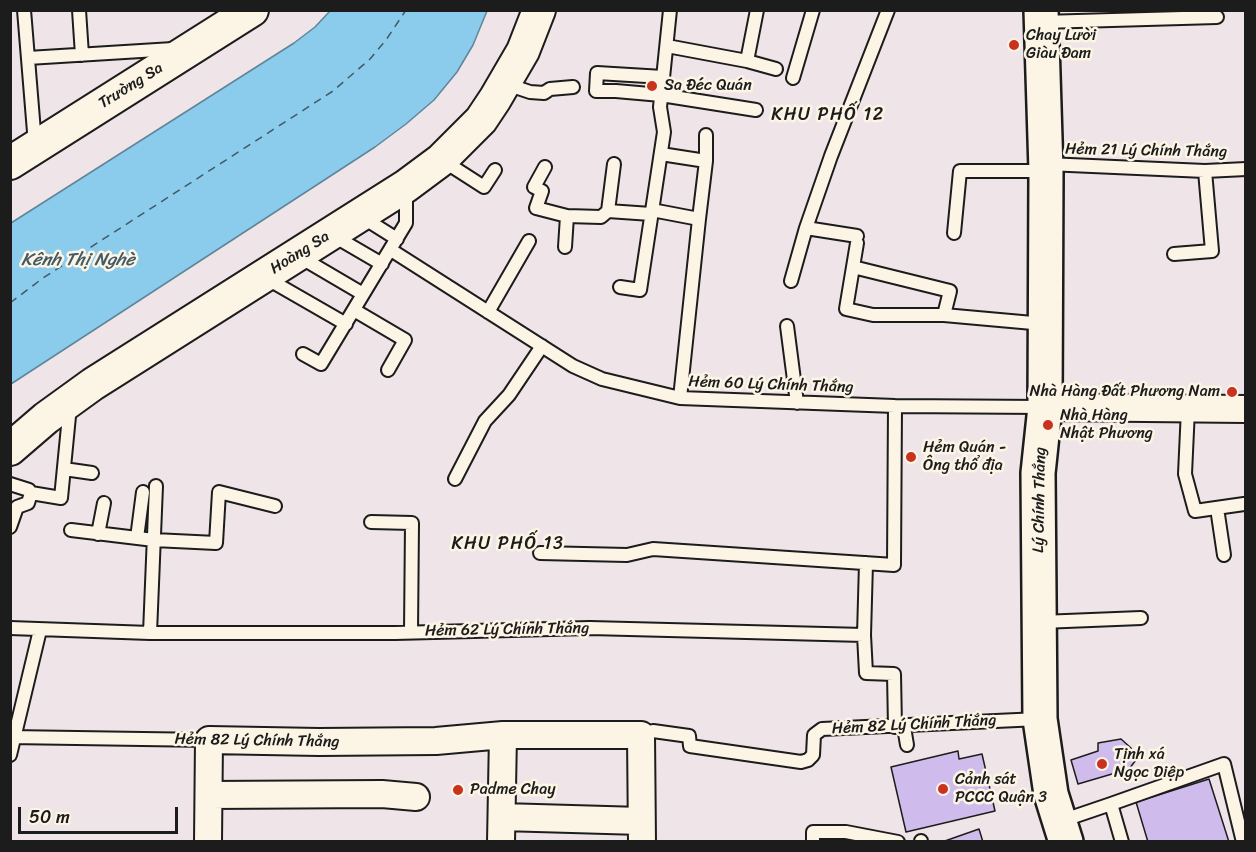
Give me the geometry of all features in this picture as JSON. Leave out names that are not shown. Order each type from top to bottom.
[{"type":"main road","name":"Lý Chính Thắng","points":[[1041,16],[1046,168],[1045,407],[1038,473],[1040,718],[1051,794],[1063,832]]},
{"type":"street","name":"Trường Sa","points":[[23,155],[252,10]]},
{"type":"street","name":"Hoàng Sa","points":[[10,449],[71,399],[406,186],[441,160],[480,120],[505,84],[523,51],[539,10]]},
{"type":"street","points":[[1045,407],[1245,409]]},
{"type":"street","points":[[503,735],[501,829],[641,831],[641,735]]},
{"type":"street","name":"Hẻm 82 Lý Chính Thắng","points":[[209,740],[436,741],[503,735],[641,735]]},
{"type":"street","points":[[208,842],[209,740]]},
{"type":"street","points":[[209,795],[371,794],[416,797]]},
{"type":"lane","points":[[23,155],[28,58],[24,10]]},
{"type":"lane","points":[[79,10],[82,55]]},
{"type":"lane","points":[[620,287],[640,290],[664,132],[661,101],[670,10]]},
{"type":"lane","points":[[747,60],[757,10]]},
{"type":"lane","points":[[793,78],[813,10]]},
{"type":"lane","points":[[791,281],[806,228],[843,124],[888,10]]},
{"type":"lane","points":[[1041,16],[1217,17]]},
{"type":"lane","points":[[667,46],[747,60],[776,69]]},
{"type":"lane","points":[[28,58],[192,48]]},
{"type":"lane","points":[[663,77],[597,73],[596,92],[616,91],[661,101],[756,110]]},
{"type":"lane","points":[[505,84],[530,92],[544,93],[550,89],[573,87]]},
{"type":"lane","points":[[680,398],[706,161],[706,135]]},
{"type":"lane","points":[[661,154],[706,161]]},
{"type":"lane","points":[[441,160],[484,187],[495,170]]},
{"type":"lane","points":[[608,211],[614,164]]},
{"type":"lane","points":[[545,167],[534,187],[542,191],[536,208],[567,216],[601,217],[608,211],[651,212],[699,219]]},
{"type":"lane","name":"Hẻm 21 Lý Chính Thắng","points":[[954,234],[960,171],[1046,168],[1205,171],[1245,169]]},
{"type":"lane","points":[[1174,254],[1212,251],[1205,171]]},
{"type":"lane","points":[[303,354],[321,364],[346,324],[408,219],[406,186]]},
{"type":"lane","name":"Hẻm 60 Lý Chính Thắng","points":[[359,216],[488,312],[573,366],[602,379],[680,398],[895,406],[1045,407]]},
{"type":"lane","points":[[565,247],[567,216]]},
{"type":"lane","points":[[806,228],[857,240],[846,309],[873,315],[944,315],[1045,324]]},
{"type":"lane","points":[[331,234],[382,264]]},
{"type":"lane","points":[[488,312],[529,241]]},
{"type":"lane","points":[[297,255],[363,294]]},
{"type":"lane","points":[[853,267],[950,291],[944,315]]},
{"type":"lane","points":[[263,276],[346,324]]},
{"type":"lane","points":[[354,310],[405,340],[388,370]]},
{"type":"lane","points":[[787,326],[797,403]]},
{"type":"lane","points":[[455,479],[486,421],[509,394],[542,346]]},
{"type":"lane","points":[[10,484],[29,490],[31,493],[61,498],[71,399]]},
{"type":"lane","points":[[540,553],[627,555],[653,549],[894,565],[895,406]]},
{"type":"lane","points":[[1188,409],[1185,474],[1195,511],[1244,504]]},
{"type":"lane","points":[[64,469],[92,473]]},
{"type":"lane","points":[[150,633],[156,486]]},
{"type":"lane","points":[[137,538],[143,492]]},
{"type":"lane","points":[[71,530],[154,540],[216,543],[219,492],[275,506]]},
{"type":"lane","points":[[10,527],[17,507],[28,503],[31,493]]},
{"type":"lane","points":[[98,534],[104,503]]},
{"type":"lane","points":[[1217,508],[1224,555]]},
{"type":"lane","points":[[371,522],[412,523],[411,632]]},
{"type":"lane","points":[[866,563],[864,635],[866,673],[894,674],[899,727],[908,745]]},
{"type":"lane","points":[[1039,622],[1141,618]]},
{"type":"lane","name":"Hẻm 62 Lý Chính Thắng","points":[[10,628],[150,633],[411,632],[590,628],[864,635]]},
{"type":"lane","points":[[10,754],[12,737],[40,630]]},
{"type":"lane","name":"Hẻm 82 Lý Chính Thắng","points":[[641,735],[653,731],[689,736],[690,746],[801,762],[813,755],[814,735],[822,729],[899,727],[1040,718]]},
{"type":"lane","name":"Hẻm 82 Lý Chính Thắng","points":[[12,737],[209,740]]},
{"type":"lane","points":[[1063,832],[1111,804],[1224,764],[1243,842]]},
{"type":"lane","points":[[1111,804],[1122,842]]},
{"type":"lane","points":[[813,842],[813,832],[846,832],[898,842]]},
{"type":"water","name":"Kênh Thị Nghè","points":[[330,11],[487,11],[473,45],[457,72],[434,100],[406,124],[375,147],[11,384],[11,223],[294,43],[315,27]]},
{"type":"building","name":"Tịnh xá Ngọc Diệp","points":[[1121,739],[1131,748],[1136,760],[1129,769],[1078,784],[1071,760],[1098,751],[1098,743]]},
{"type":"building","name":"Cảnh sát PCCC Quận 3","points":[[958,751],[959,759],[982,754],[995,811],[906,832],[891,767]]},
{"type":"building","points":[[1209,779],[1229,842],[1148,842],[1136,802]]},
{"type":"building","points":[[979,829],[983,842],[942,842]]},
{"type":"ferry route","points":[[10,303],[43,278],[333,91],[370,59],[406,10]]},
{"type":"place","name":"Chay Lười Giàu Đam","points":[[1014,45]]},
{"type":"place","name":"Sa Đéc Quán","points":[[652,86]]},
{"type":"place","name":"Nhà Hàng Đất Phương Nam","points":[[1232,392]]},
{"type":"place","name":"Nhà Hàng Nhật Phương","points":[[1048,425]]},
{"type":"place","name":"Hẻm Quán - Ông thổ địa","points":[[911,457]]},
{"type":"place","name":"Tịnh xá Ngọc Diệp","points":[[1102,764]]},
{"type":"place","name":"Cảnh sát PCCC Quận 3","points":[[943,789]]},
{"type":"place","name":"Padme Chay","points":[[458,790]]},
{"type":"district","name":"KHU PHỐ 12","points":[[828,115]]},
{"type":"district","name":"KHU PHỐ 13","points":[[508,544]]}]
